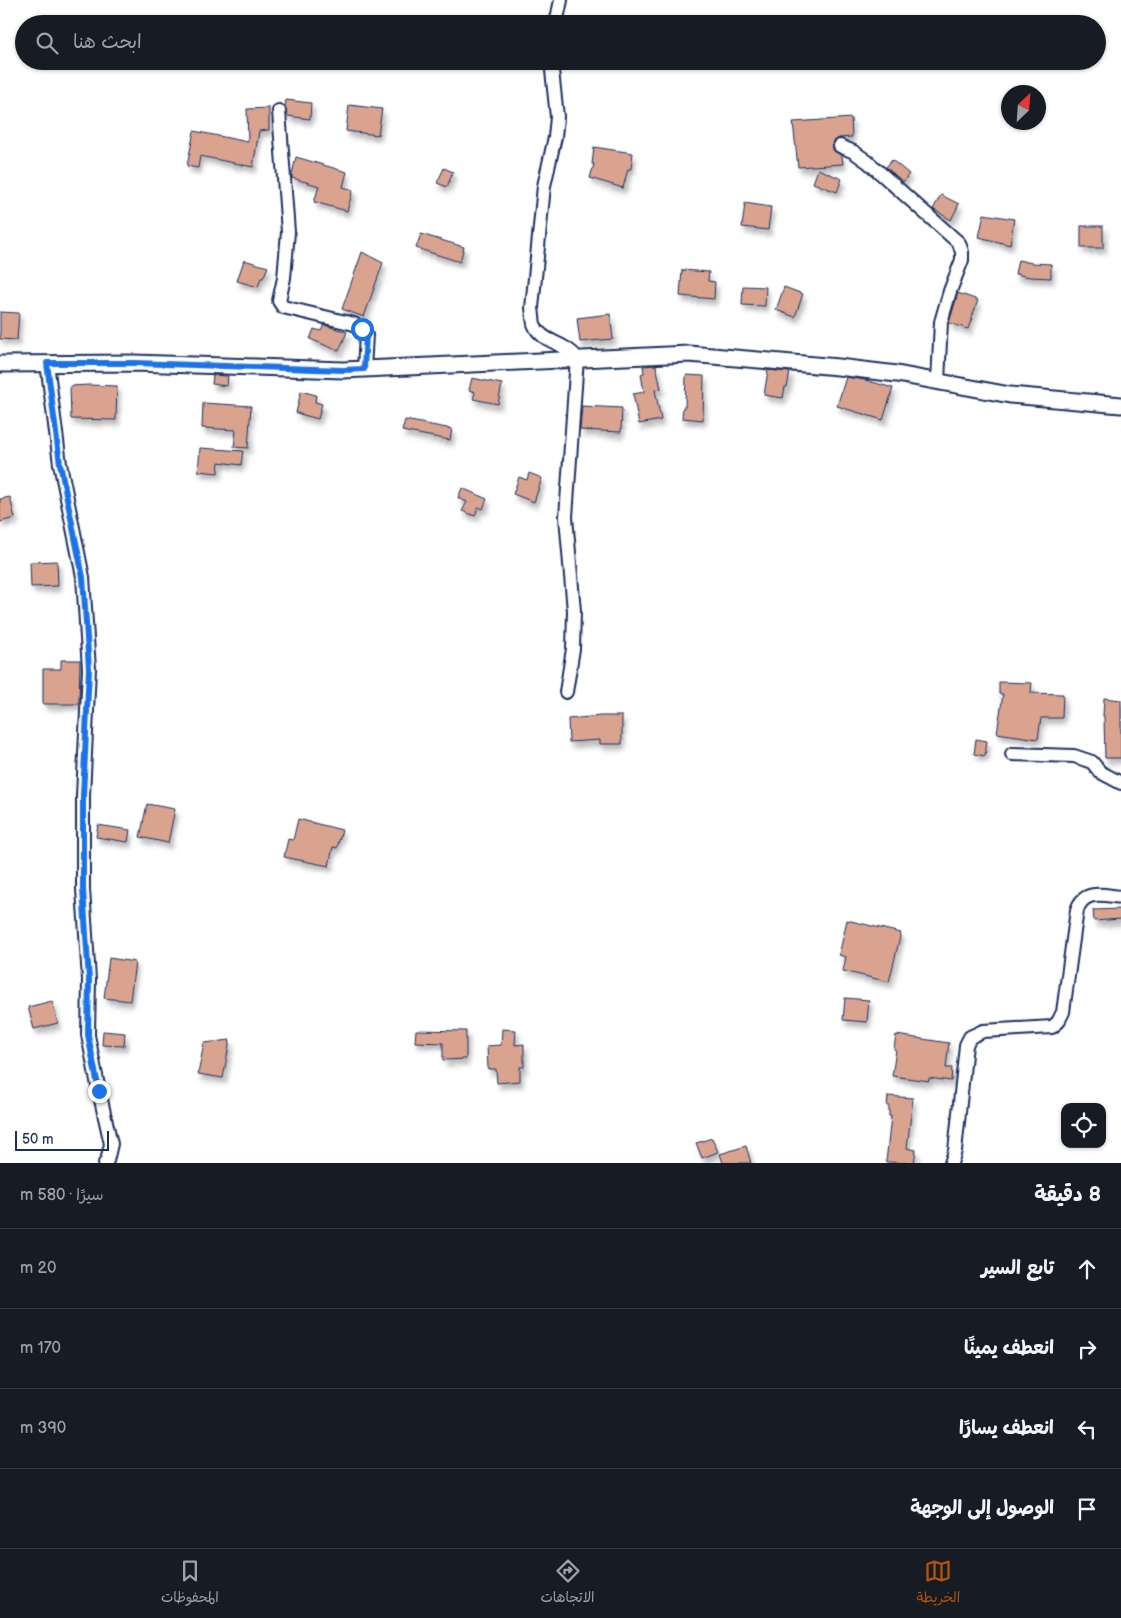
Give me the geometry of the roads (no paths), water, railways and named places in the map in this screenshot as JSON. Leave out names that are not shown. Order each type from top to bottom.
[{"type":"street","points":[[558,15],[561,0]]},
{"type":"street","points":[[553,70],[557,116],[555,138],[544,186],[532,308],[534,324],[541,335],[571,350],[577,358],[566,517],[574,611],[573,648],[566,692]]},
{"type":"street","points":[[279,111],[288,232],[280,301],[283,307],[354,324],[362,329],[366,334],[364,369]]},
{"type":"street","points":[[840,146],[854,152],[868,162],[959,243],[962,260],[941,322],[938,381]]},
{"type":"street","points":[[0,364],[134,363],[364,369],[689,354],[838,367],[938,381],[1010,395],[1121,405]]},
{"type":"street","points":[[47,363],[60,464],[83,577],[89,669],[83,796],[83,889],[89,980],[88,1035],[111,1144],[105,1163]]},
{"type":"street","points":[[1012,754],[1083,758],[1092,762],[1100,772],[1121,783]]},
{"type":"street","points":[[951,1163],[955,1151],[966,1046],[970,1037],[983,1031],[1052,1027],[1058,1022],[1063,1012],[1077,910],[1080,903],[1097,894],[1121,897]]}]
